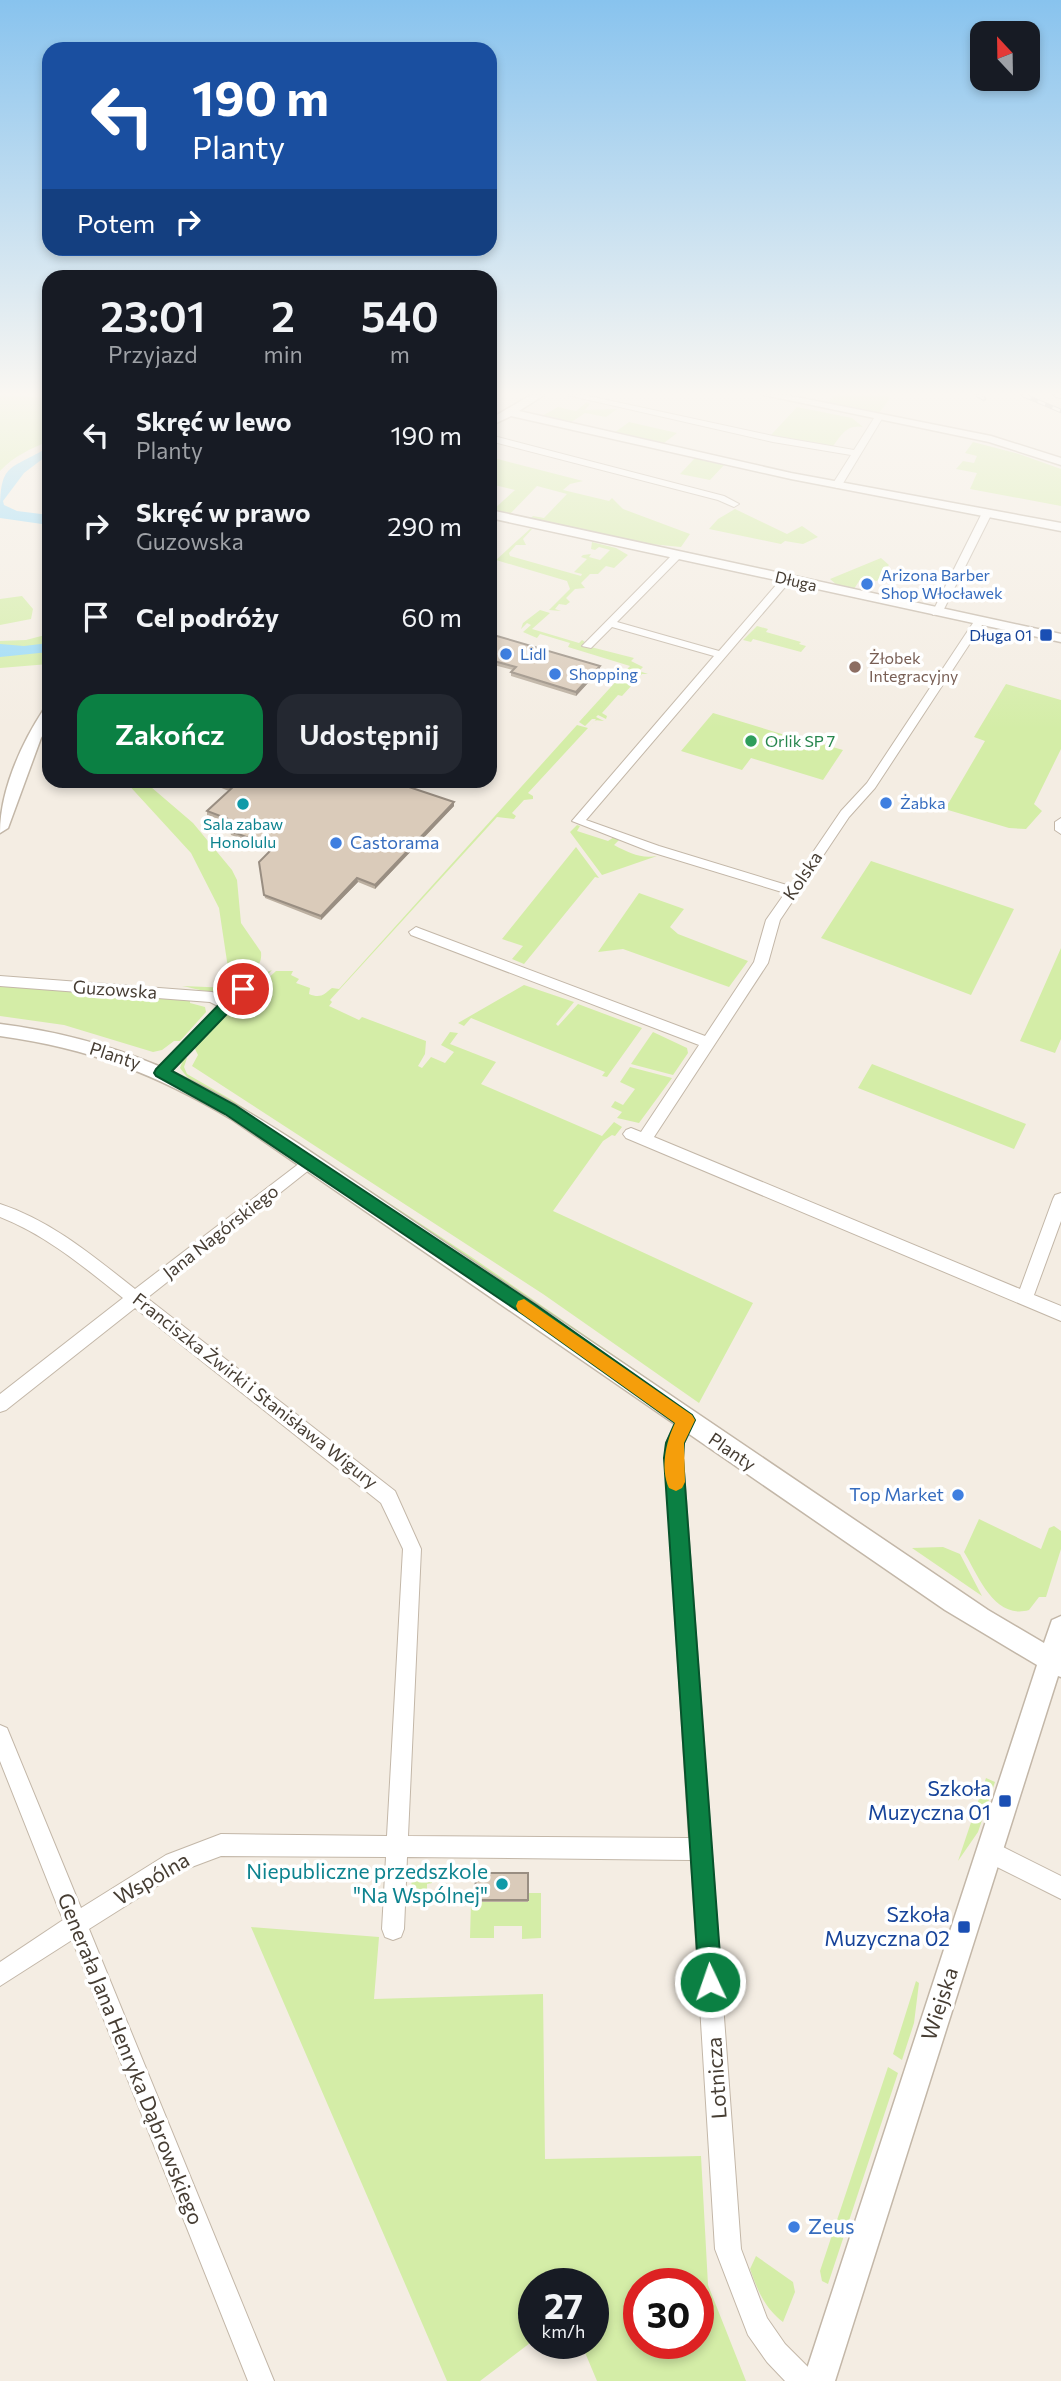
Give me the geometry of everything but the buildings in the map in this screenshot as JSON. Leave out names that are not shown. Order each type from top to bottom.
[{"type":"street","points":[[950,506],[1061,527]]},
{"type":"street","points":[[937,613],[987,513]]},
{"type":"street","name":"Długa","points":[[497,516],[1061,638]]},
{"type":"street","points":[[587,646],[678,555]]},
{"type":"street","points":[[787,579],[578,821],[655,849],[793,891]]},
{"type":"street","name":"Kolska","points":[[979,622],[871,785],[845,814],[773,920],[761,963],[708,1043],[637,1137],[1024,1298]]},
{"type":"street","points":[[611,623],[721,655]]},
{"type":"street","points":[[0,828],[34,737],[42,724]]},
{"type":"street","points":[[1061,822],[1061,831]]},
{"type":"street","points":[[416,932],[708,1043]]},
{"type":"street","name":"Guzowska","points":[[0,981],[212,998],[228,1005]]},
{"type":"street","points":[[161,1073],[243,989]]},
{"type":"street","name":"Planty","points":[[0,1030],[85,1046],[161,1073],[230,1110],[530,1310],[686,1420],[966,1608],[1056,1662]]},
{"type":"street","name":"Jana Nagórskiego","points":[[0,1404],[309,1162]]},
{"type":"street","points":[[1061,1199],[1024,1298],[1061,1314]]},
{"type":"street","name":"Franciszka Żwirki i Stanisława Wigury","points":[[0,1210],[40,1228],[78,1253],[388,1497],[412,1549],[393,1929]]},
{"type":"street","name":"Lotnicza","points":[[686,1420],[675,1443],[674,1458],[727,2249],[757,2326],[776,2353],[804,2381]]},
{"type":"street","name":"Wiejska","points":[[819,2381],[989,1851],[1056,1662],[1061,1628]]},
{"type":"street","name":"Generała Jana Henryka Dąbrowskiego","points":[[0,1735],[261,2381]]},
{"type":"street","name":"Wspólna","points":[[0,1975],[75,1924],[174,1863],[221,1845],[702,1849]]},
{"type":"street","points":[[989,1851],[1061,1888]]},
{"type":"green space","points":[[497,506],[518,506],[510,514],[497,511]]},
{"type":"green space","points":[[555,506],[620,506],[690,534],[681,547],[650,544],[531,518],[544,518]]},
{"type":"green space","points":[[735,509],[787,534],[802,526],[818,537],[803,544],[785,541],[781,544],[709,529],[718,519]]},
{"type":"green space","points":[[530,529],[523,539],[526,545],[516,545],[509,553],[510,556],[581,576],[582,574],[574,572],[587,559],[581,557],[583,555],[591,554],[589,557],[600,560],[610,550],[599,547],[591,549],[592,542],[616,548],[628,555],[614,568],[606,566],[598,574],[590,574],[581,583],[585,588],[575,589],[566,598],[570,602],[566,605],[559,604],[555,609],[561,611],[549,610],[570,589],[567,581],[497,559]]},
{"type":"green space","points":[[881,558],[889,565],[877,581],[861,578],[854,589],[838,586],[830,579]]},
{"type":"green space","points":[[22,596],[33,609],[31,619],[0,625],[0,599]]},
{"type":"green space","points":[[540,610],[550,613],[532,629],[579,643],[582,640],[585,642],[583,645],[634,658],[631,661],[643,667],[639,671],[648,674],[642,674],[622,696],[618,695],[602,713],[607,716],[606,719],[598,715],[596,717],[604,721],[592,719],[585,726],[579,722],[630,666],[568,647],[570,643],[540,634],[537,638],[523,632],[531,625],[527,623],[521,629],[523,623]]},
{"type":"green space","points":[[757,626],[768,629],[766,632],[801,642],[799,644],[806,646],[801,652],[753,639],[751,642],[743,640]]},
{"type":"green space","points":[[42,636],[42,665],[0,668],[0,641],[26,640]]},
{"type":"green space","points":[[1006,684],[1061,700],[1061,749],[1034,804],[1042,811],[1026,829],[1009,828],[948,810],[948,804],[985,741],[974,737]]},
{"type":"green space","name":"Orlik SP 7","points":[[713,713],[843,750],[823,780],[751,758],[742,770],[681,751]]},
{"type":"green space","points":[[577,725],[588,728],[528,793],[533,799],[524,800],[512,813],[516,816],[514,819],[497,817],[330,1000],[332,1002],[329,1006],[359,1020],[362,1017],[426,1041],[425,1054],[418,1066],[422,1068],[431,1057],[445,1063],[454,1052],[441,1045],[450,1032],[458,1033],[450,1044],[496,1062],[481,1084],[602,1136],[614,1122],[622,1127],[615,1136],[603,1141],[553,1211],[753,1303],[699,1403],[543,1294],[192,1066],[198,1055],[194,1047],[267,972],[272,970],[261,982],[276,971],[293,971],[291,975],[299,979],[296,983],[310,988],[309,994],[317,996],[332,988],[339,989]]},
{"type":"green space","points":[[131,788],[152,788],[193,823],[232,870],[237,880],[241,923],[261,955],[256,968],[242,981],[234,987],[226,991],[211,992],[182,986],[231,988],[219,908],[191,853]]},
{"type":"green space","points":[[577,825],[580,826],[577,831],[608,841],[614,837],[620,839],[614,845],[630,853],[646,857],[657,856],[602,875],[570,832]]},
{"type":"green space","points":[[576,847],[599,878],[595,877],[524,964],[512,959],[523,946],[502,939]]},
{"type":"green space","points":[[871,861],[1014,909],[971,995],[821,938]]},
{"type":"green space","points":[[639,893],[684,909],[670,927],[678,934],[748,961],[729,987],[623,949],[598,952]]},
{"type":"green space","points":[[1061,948],[1061,1039],[1055,1053],[1020,1041]]},
{"type":"green space","points":[[524,985],[574,1002],[556,1024],[558,1026],[578,1004],[642,1028],[607,1077],[602,1076],[605,1072],[471,1018],[464,1026],[458,1023]]},
{"type":"green space","points":[[0,986],[190,1000],[190,1003],[205,1007],[206,1012],[180,1041],[174,1041],[162,1050],[153,1052],[64,1025],[0,1016]]},
{"type":"green space","points":[[653,1032],[687,1048],[688,1053],[673,1075],[631,1064]]},
{"type":"green space","points":[[184,1057],[187,1058],[184,1067],[187,1074],[232,1100],[473,1258],[721,1429],[657,1391],[545,1310],[228,1101],[187,1077],[180,1068]]},
{"type":"green space","points":[[872,1064],[1026,1124],[1014,1149],[858,1088]]},
{"type":"green space","points":[[630,1067],[672,1078],[639,1123],[617,1118],[622,1112],[611,1107],[615,1101],[623,1105],[635,1089],[620,1082]]},
{"type":"green space","points":[[979,1519],[1041,1549],[1049,1528],[1054,1526],[1061,1531],[1061,1549],[1046,1597],[1039,1597],[1029,1610],[1006,1608],[997,1602],[981,1583],[964,1552]]},
{"type":"green space","points":[[943,1547],[960,1554],[982,1596],[912,1548]]},
{"type":"green space","points":[[986,1778],[995,1782],[978,1832],[958,1861]]},
{"type":"green space","points":[[412,1866],[433,1866],[432,1883],[427,1884],[427,1896],[411,1896]]},
{"type":"green space","points":[[528,1893],[541,1893],[541,1938],[522,1939],[522,1926],[494,1926],[494,1938],[470,1938],[471,1902],[528,1902]]},
{"type":"green space","points":[[251,1927],[379,1937],[374,1999],[543,1994],[545,2159],[701,2156],[707,2268],[623,2268],[623,2359],[714,2359],[714,2300],[746,2381],[597,2381],[588,2359],[609,2359],[609,2268],[518,2268],[518,2352],[480,2381],[447,2381]]},
{"type":"green space","points":[[916,1981],[919,1983],[914,2023],[902,2060],[893,2054]]},
{"type":"green space","points":[[888,2067],[898,2073],[828,2284],[822,2281],[820,2271]]},
{"type":"green space","points":[[756,2256],[793,2282],[795,2292],[783,2322],[766,2304],[756,2284],[750,2269]]},
{"type":"water","points":[[0,506],[6,506],[17,511],[42,514],[42,524],[0,518]]},
{"type":"water","points":[[0,644],[42,644],[42,653],[0,657]]},
{"type":"slow traffic","points":[[524,1306],[686,1420],[675,1443],[676,1482]]},
{"type":"place","name":"Arizona Barber Shop Włocławek","points":[[867,584]]},
{"type":"place","name":"Długa 01","points":[[1046,635]]},
{"type":"place","name":"Lidl","points":[[506,654]]},
{"type":"place","name":"Żłobek Integracyjny","points":[[855,667]]},
{"type":"place","name":"Shopping","points":[[555,674]]},
{"type":"place","name":"Orlik SP 7","points":[[751,741]]},
{"type":"place","name":"Żabka","points":[[886,803]]},
{"type":"place","name":"Sala zabaw Honolulu","points":[[243,804]]},
{"type":"place","name":"Castorama","points":[[336,843]]},
{"type":"place","name":"Top Market","points":[[958,1495]]},
{"type":"place","name":"Szkoła Muzyczna 01","points":[[1005,1801]]},
{"type":"place","name":"Niepubliczne przedszkole \"Na Wspólnej\"","points":[[502,1884]]},
{"type":"place","name":"Szkoła Muzyczna 02","points":[[964,1927]]},
{"type":"place","name":"Zeus","points":[[794,2227]]},
{"type":"route","points":[[243,989],[161,1073],[187,1084],[230,1110],[530,1310],[686,1420],[675,1443],[674,1458],[710,1982]]}]
